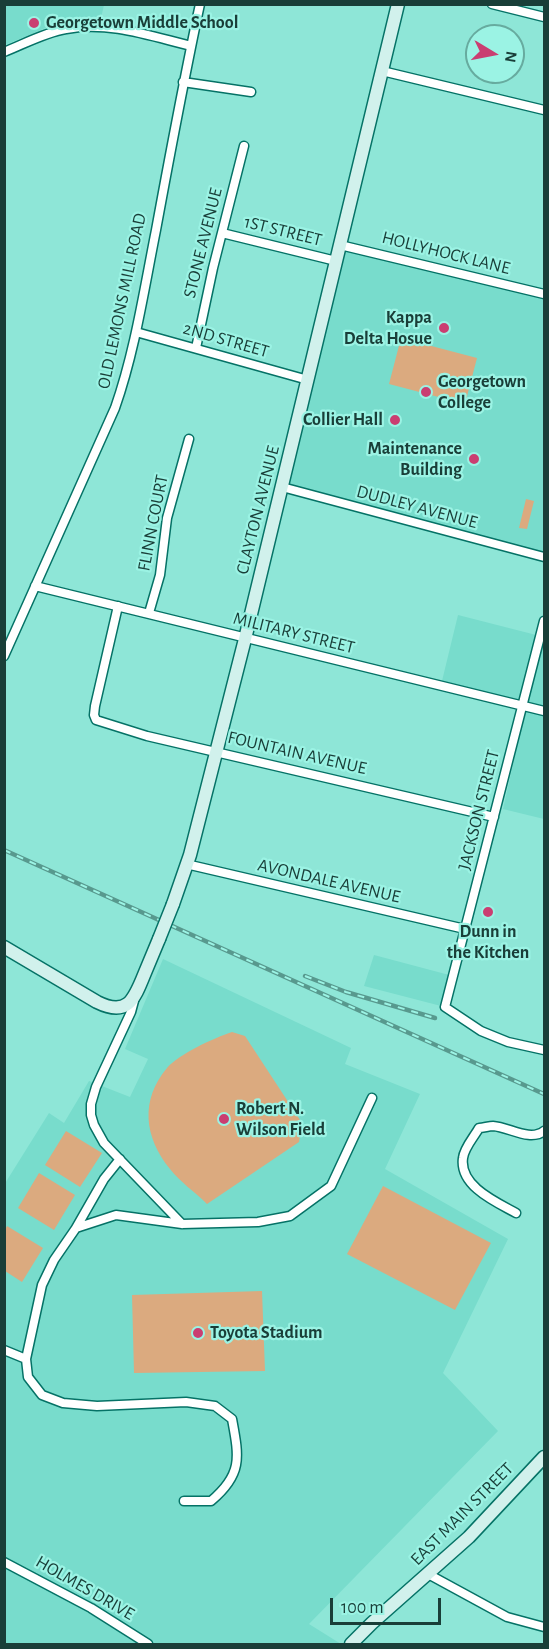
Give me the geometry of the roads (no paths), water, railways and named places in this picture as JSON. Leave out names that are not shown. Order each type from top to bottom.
[{"type":"street","name":"OLD LEMONS MILL ROAD","points":[[4,656],[115,408],[125,380],[200,4]]},
{"type":"street","name":"CLAYTON AVENUE","points":[[135,996],[173,904],[186,864],[245,639],[398,4]]},
{"type":"street","points":[[492,4],[544,17]]},
{"type":"street","points":[[4,52],[64,29],[93,25],[114,27],[190,46]]},
{"type":"street","points":[[382,71],[544,110]]},
{"type":"street","points":[[183,82],[251,92]]},
{"type":"street","name":"STONE AVENUE","points":[[196,348],[244,146]]},
{"type":"street","name":"1ST STREET","points":[[222,233],[336,261]]},
{"type":"street","name":"HOLLYHOCK LANE","points":[[340,245],[544,294]]},
{"type":"street","name":"2ND STREET","points":[[136,332],[308,380]]},
{"type":"street","name":"FLINN COURT","points":[[149,613],[160,575],[167,518],[189,439]]},
{"type":"street","name":"DUDLEY AVENUE","points":[[282,488],[544,558]]},
{"type":"street","name":"MILITARY STREET","points":[[35,586],[544,711]]},
{"type":"street","name":"FOUNTAIN AVENUE","points":[[118,606],[95,706],[94,717],[100,721],[147,736],[494,817]]},
{"type":"street","name":"JACKSON STREET","points":[[544,621],[445,1007],[481,1031],[508,1042],[544,1050]]},
{"type":"street","name":"AVONDALE AVENUE","points":[[186,864],[465,929]]},
{"type":"street","points":[[4,947],[109,1008],[128,1005],[135,996]]},
{"type":"street","points":[[135,996],[131,1012],[96,1087],[91,1104],[94,1125],[104,1143],[182,1224]]},
{"type":"street","points":[[76,1228],[116,1215],[182,1224],[258,1222],[290,1216],[331,1186],[372,1098]]},
{"type":"street","points":[[516,1213],[489,1198],[472,1184],[463,1169],[463,1156],[479,1128],[493,1126],[530,1135],[540,1135],[544,1131]]},
{"type":"street","points":[[120,1159],[104,1179],[76,1228],[54,1260],[42,1285],[26,1359],[28,1377],[42,1395],[63,1403],[97,1407],[186,1402],[215,1406],[232,1419],[237,1444],[236,1468],[232,1480],[211,1501],[184,1501]]},
{"type":"street","points":[[4,1350],[26,1359]]},
{"type":"street","name":"EAST MAIN STREET","points":[[351,1644],[469,1537],[544,1457]]},
{"type":"street","name":"HOLMES DRIVE","points":[[4,1562],[91,1608],[148,1644]]},
{"type":"street","points":[[428,1574],[507,1617],[544,1627]]},
{"type":"railway","points":[[4,850],[544,1094]]},
{"type":"railway","points":[[305,976],[346,992],[435,1018]]},
{"type":"place","name":"Georgetown Middle School","points":[[34,23]]},
{"type":"place","name":"Kappa Delta Hosue","points":[[444,328]]},
{"type":"place","name":"Georgetown College","points":[[426,392]]},
{"type":"place","name":"Collier Hall","points":[[395,420]]},
{"type":"place","name":"Maintenance Building","points":[[474,459]]},
{"type":"place","name":"Dunn in the Kitchen","points":[[488,912]]},
{"type":"place","name":"Robert N. Wilson Field","points":[[224,1119]]},
{"type":"place","name":"Toyota Stadium","points":[[198,1333]]}]
